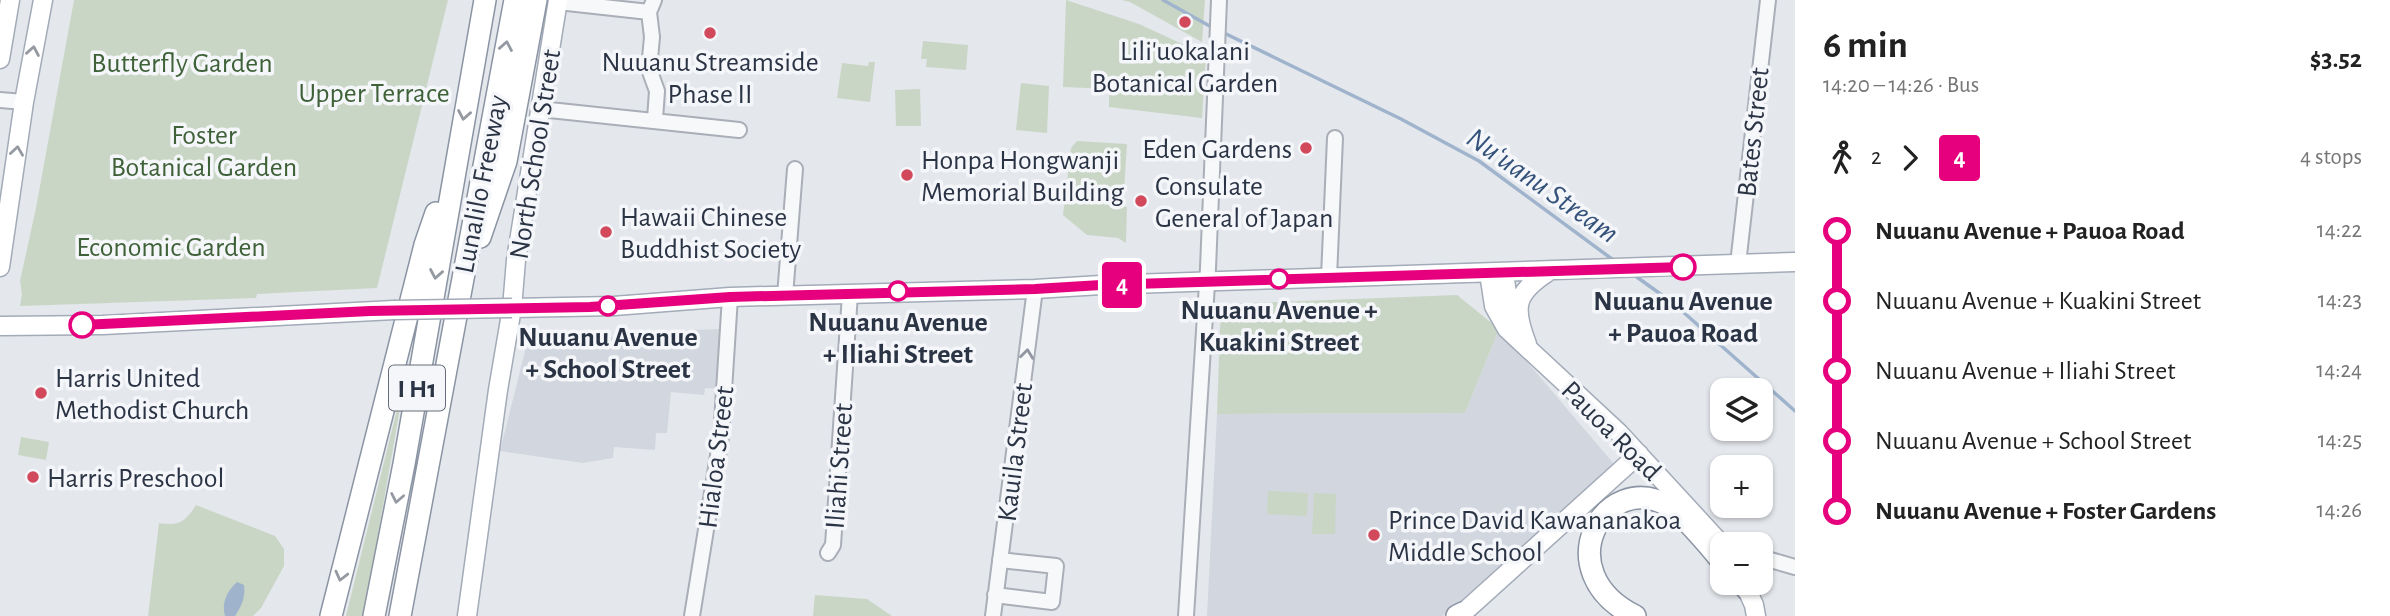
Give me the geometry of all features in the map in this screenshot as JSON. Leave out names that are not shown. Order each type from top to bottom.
[{"type":"highway","name":"Lunalilo Freeway","points":[[374,616],[404,464],[485,0]]},
{"type":"highway","name":"Lunalilo Freeway","points":[[402,616],[461,281],[515,0]]},
{"type":"highway","points":[[461,281],[486,223],[506,161],[537,0]]},
{"type":"highway","points":[[331,616],[425,245],[456,159]]},
{"type":"highway","points":[[1635,616],[1609,598],[1599,585],[1590,565],[1591,534],[1608,512],[1630,500],[1643,498],[1658,502],[1671,507],[1710,548]]},
{"type":"main road","points":[[0,59],[10,0]]},
{"type":"main road","points":[[0,267],[24,102],[43,0]]},
{"type":"main road","name":"North School Street","points":[[467,616],[512,308],[516,260],[558,1]]},
{"type":"main road","points":[[0,326],[103,325],[370,311],[614,306],[730,297],[1795,262]]},
{"type":"main road","points":[[1528,348],[1518,321],[1520,300],[1523,292],[1533,282],[1550,270]]},
{"type":"main road","name":"Pauoa Road","points":[[1497,273],[1494,306],[1512,334],[1639,454],[1710,532]]},
{"type":"main road","points":[[1460,614],[1639,454]]},
{"type":"main road","points":[[1749,595],[1756,616]]},
{"type":"street","points":[[1186,616],[1208,282],[1219,0]]},
{"type":"street","name":"Bates Street","points":[[1738,264],[1768,0]]},
{"type":"street","points":[[558,1],[651,6],[649,69],[657,91],[654,120]]},
{"type":"street","points":[[0,100],[24,102]]},
{"type":"street","points":[[540,109],[739,130]]},
{"type":"street","points":[[1329,277],[1335,138]]},
{"type":"street","points":[[785,296],[795,169]]},
{"type":"street","name":"Kauila Street","points":[[993,616],[1035,289]]},
{"type":"street","name":"Iliahi Street","points":[[828,553],[833,545],[850,294]]},
{"type":"street","name":"Hialoa Street","points":[[692,616],[722,438],[730,297]]},
{"type":"street","points":[[995,595],[1052,602],[1056,566],[1000,559]]},
{"type":"street","points":[[1773,561],[1795,567]]},
{"type":"shaded area","points":[[723,329],[721,389],[705,388],[704,395],[671,392],[667,433],[656,433],[655,450],[614,447],[613,458],[583,463],[500,451],[527,343],[530,340],[620,337],[621,332]]},
{"type":"shaded area","name":"Prince David Kawananakoa Middle School","points":[[1499,329],[1614,464],[1460,606],[1442,616],[1207,616],[1217,414],[1465,413]]},
{"type":"green space","name":"Foster Botanical Garden","points":[[74,0],[448,0],[377,288],[257,294],[256,298],[20,306],[20,281]]},
{"type":"green space","points":[[1066,0],[1139,24],[1206,55],[1202,118],[1109,107],[1109,89],[1063,87]]},
{"type":"green space","name":"Lili'uokalani Botanical Garden","points":[[1122,0],[1205,0],[1202,42],[1130,2]]},
{"type":"green space","points":[[923,41],[968,45],[966,70],[926,67],[927,59],[921,59]]},
{"type":"green space","points":[[869,62],[875,62],[870,102],[837,98],[842,63],[868,66]]},
{"type":"green space","points":[[1021,83],[1049,86],[1047,133],[1016,130]]},
{"type":"green space","points":[[920,89],[921,126],[896,126],[895,90]]},
{"type":"green space","points":[[1077,141],[1127,144],[1123,206],[1127,207],[1126,243],[1118,238],[1087,235],[1063,215],[1071,148]]},
{"type":"green space","points":[[1457,295],[1499,329],[1465,413],[1217,414],[1221,304]]},
{"type":"green space","points":[[406,373],[364,616],[346,616]]},
{"type":"green space","points":[[21,437],[49,442],[46,460],[18,455]]},
{"type":"green space","points":[[1268,491],[1308,493],[1307,516],[1267,514]]},
{"type":"green space","points":[[1314,493],[1336,494],[1335,534],[1312,534]]},
{"type":"green space","points":[[196,505],[275,536],[284,549],[284,566],[261,608],[253,616],[148,616],[159,523],[181,522]]},
{"type":"green space","points":[[815,595],[867,599],[892,616],[813,616]]},
{"type":"water","points":[[237,582],[244,585],[243,602],[235,616],[225,616],[226,598]]},
{"type":"waterway","name":"Nuʻuanu Stream","points":[[1163,0],[1215,29]]},
{"type":"waterway","name":"Nuʻuanu Stream","points":[[1222,32],[1401,119],[1479,161],[1616,262]]},
{"type":"waterway","name":"Nuʻuanu Stream","points":[[1634,275],[1673,303],[1795,411]]},
{"type":"bus line","name":"4","points":[[82,325],[370,311],[614,306],[730,297],[1683,267]]},
{"type":"place","name":"Lili'uokalani Botanical Garden","points":[[1185,22]]},
{"type":"place","name":"Nuuanu Streamside Phase II","points":[[710,33]]},
{"type":"place","name":"Eden Gardens","points":[[1306,148]]},
{"type":"place","name":"Honpa Hongwanji Memorial Building","points":[[907,175]]},
{"type":"place","name":"Consulate General of Japan","points":[[1141,201]]},
{"type":"place","name":"Hawaii Chinese Buddhist Society","points":[[606,232]]},
{"type":"place","name":"Nuuanu Avenue + Pauoa Road","points":[[1683,267]]},
{"type":"place","name":"Nuuanu Avenue + Kuakini Street","points":[[1279,279]]},
{"type":"place","name":"Nuuanu Avenue + Iliahi Street","points":[[898,291]]},
{"type":"place","name":"Nuuanu Avenue + School Street","points":[[608,306]]},
{"type":"place","name":"Harris United Methodist Church","points":[[41,393]]},
{"type":"place","name":"Harris Preschool","points":[[33,477]]},
{"type":"place","name":"Prince David Kawananakoa Middle School","points":[[1374,535]]},
{"type":"park label","name":"Butterfly Garden","points":[[182,62]]},
{"type":"park label","name":"Upper Terrace","points":[[374,92]]},
{"type":"park label","name":"Economic Garden","points":[[171,246]]}]
